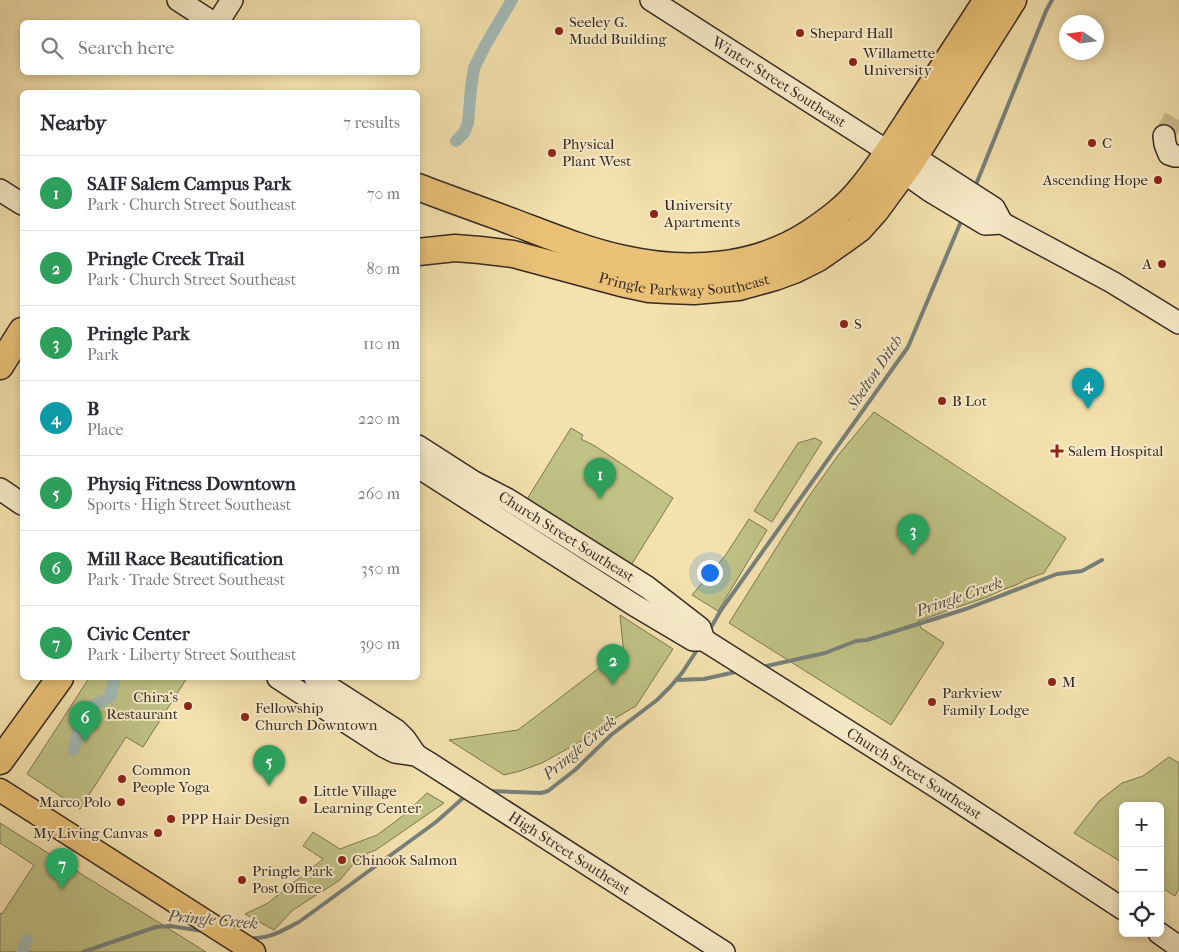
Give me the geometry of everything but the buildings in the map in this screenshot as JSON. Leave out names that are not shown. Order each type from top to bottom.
[{"type":"highway","points":[[899,158],[987,0]]},
{"type":"highway","points":[[899,158],[1013,0]]},
{"type":"highway","name":"Pringle Parkway Southeast","points":[[420,188],[568,243],[598,252],[648,263],[676,266],[715,266],[756,258],[778,251],[799,240],[832,219],[861,189],[899,158]]},
{"type":"highway","name":"Pringle Parkway Southeast","points":[[420,252],[455,248],[513,254],[649,289],[694,291],[738,287],[775,277],[818,258],[859,229],[876,210],[899,158]]},
{"type":"highway","points":[[0,366],[20,334]]},
{"type":"highway","points":[[0,760],[59,680]]},
{"type":"main road","points":[[0,790],[254,952]]},
{"type":"street","points":[[178,0],[209,20]]},
{"type":"street","points":[[219,20],[232,0]]},
{"type":"street","name":"Winter Street Southeast","points":[[651,0],[899,158],[924,163],[935,183],[980,210],[984,224],[1002,223],[1112,282],[1179,323]]},
{"type":"street","points":[[1164,136],[1169,154],[1179,156]]},
{"type":"street","points":[[0,190],[20,203]]},
{"type":"street","name":"Church Street Southeast","points":[[420,447],[474,482],[507,499],[647,587],[683,625]]},
{"type":"street","name":"Church Street Southeast","points":[[420,468],[634,606],[683,625],[700,628],[704,640],[935,786],[1119,906]]},
{"type":"street","points":[[0,489],[20,503]]},
{"type":"street","name":"High Street Southeast","points":[[281,680],[383,746],[395,752],[416,755],[438,768],[724,952]]},
{"type":"street","name":"High Street Southeast","points":[[318,680],[396,730],[405,738],[416,755]]},
{"type":"green space","points":[[874,412],[1066,538],[1044,573],[987,597],[918,621],[921,628],[944,643],[891,725],[729,623],[807,499],[839,454]]},
{"type":"green space","points":[[571,428],[583,435],[581,439],[595,446],[673,498],[630,567],[524,504]]},
{"type":"green space","points":[[815,438],[822,442],[772,522],[754,511],[798,443]]},
{"type":"green space","points":[[749,519],[767,530],[718,611],[692,595],[725,556]]},
{"type":"green space","points":[[620,615],[673,649],[636,706],[617,717],[610,725],[542,763],[504,775],[449,740],[518,730],[603,665],[624,656]]},
{"type":"green space","points":[[88,680],[186,680],[143,747],[126,737],[80,809],[27,774]]},
{"type":"green space","points":[[1169,757],[1179,763],[1179,889],[1175,896],[1164,889],[1164,802],[1119,802],[1119,861],[1074,833],[1099,801],[1122,783],[1143,776]]},
{"type":"green space","points":[[427,793],[444,803],[354,863],[340,880],[293,910],[274,930],[245,914],[268,903],[323,859],[303,846],[313,832],[340,849],[377,835],[404,815]]},
{"type":"green space","points":[[0,823],[206,952],[0,952],[0,913],[2,914],[34,865],[0,843]]},
{"type":"waterway","points":[[456,141],[464,133],[468,123],[474,68],[512,0]]},
{"type":"waterway","name":"Shelton Ditch","points":[[975,187],[1052,0]]},
{"type":"waterway","name":"Shelton Ditch","points":[[709,631],[721,610],[908,347],[962,219]]},
{"type":"waterway","name":"Pringle Creek","points":[[762,667],[825,653],[856,641],[867,640],[966,609],[1057,574],[1082,571],[1102,560]]},
{"type":"waterway","name":"Pringle Creek","points":[[490,791],[541,793],[548,791],[575,770],[611,735],[657,700],[682,673],[699,647]]},
{"type":"waterway","name":"Pringle Creek","points":[[676,680],[704,679],[740,671]]},
{"type":"waterway","points":[[74,750],[82,715],[86,709],[110,697],[114,680]]},
{"type":"waterway","name":"Pringle Creek","points":[[250,938],[269,936],[299,922],[436,822],[466,796]]},
{"type":"waterway","name":"Pringle Creek","points":[[83,952],[156,927],[170,926],[203,931]]},
{"type":"waterway","points":[[22,952],[27,940]]},
{"type":"tunnel","points":[[1164,136],[1179,110]]},
{"type":"place","name":"Seeley G. Mudd Building","points":[[559,31]]},
{"type":"place","name":"Shepard Hall","points":[[800,33]]},
{"type":"place","name":"Willamette University","points":[[853,62]]},
{"type":"place","name":"C","points":[[1092,143]]},
{"type":"place","name":"Physical Plant West","points":[[552,153]]},
{"type":"place","name":"Ascending Hope","points":[[1158,180]]},
{"type":"place","name":"University Apartments","points":[[654,214]]},
{"type":"place","name":"A","points":[[1162,264]]},
{"type":"place","name":"S","points":[[844,324]]},
{"type":"place","name":"B Lot","points":[[942,401]]},
{"type":"place","name":"B","points":[[1088,409]]},
{"type":"place","name":"Salem Hospital","points":[[1057,451]]},
{"type":"place","name":"SAIF Salem Campus Park","points":[[600,499]]},
{"type":"place","name":"Pringle Park","points":[[913,555]]},
{"type":"place","name":"M","points":[[1052,682]]},
{"type":"place","name":"Pringle Creek Trail","points":[[613,685]]},
{"type":"place","name":"Parkview Family Lodge","points":[[932,702]]},
{"type":"place","name":"Chira's Restaurant","points":[[188,706]]},
{"type":"place","name":"Fellowship Church Downtown","points":[[245,717]]},
{"type":"place","name":"Mill Race Beautification","points":[[85,742]]},
{"type":"place","name":"Common People Yoga","points":[[122,779]]},
{"type":"place","name":"Physiq Fitness Downtown","points":[[269,786]]},
{"type":"place","name":"Little Village Learning Center","points":[[303,800]]},
{"type":"place","name":"Marco Polo","points":[[121,802]]},
{"type":"place","name":"PPP Hair Design","points":[[171,819]]},
{"type":"place","name":"My Living Canvas","points":[[158,833]]},
{"type":"place","name":"Chinook Salmon","points":[[342,860]]},
{"type":"place","name":"Pringle Park Post Office","points":[[242,880]]},
{"type":"place","name":"Civic Center","points":[[62,889]]}]
